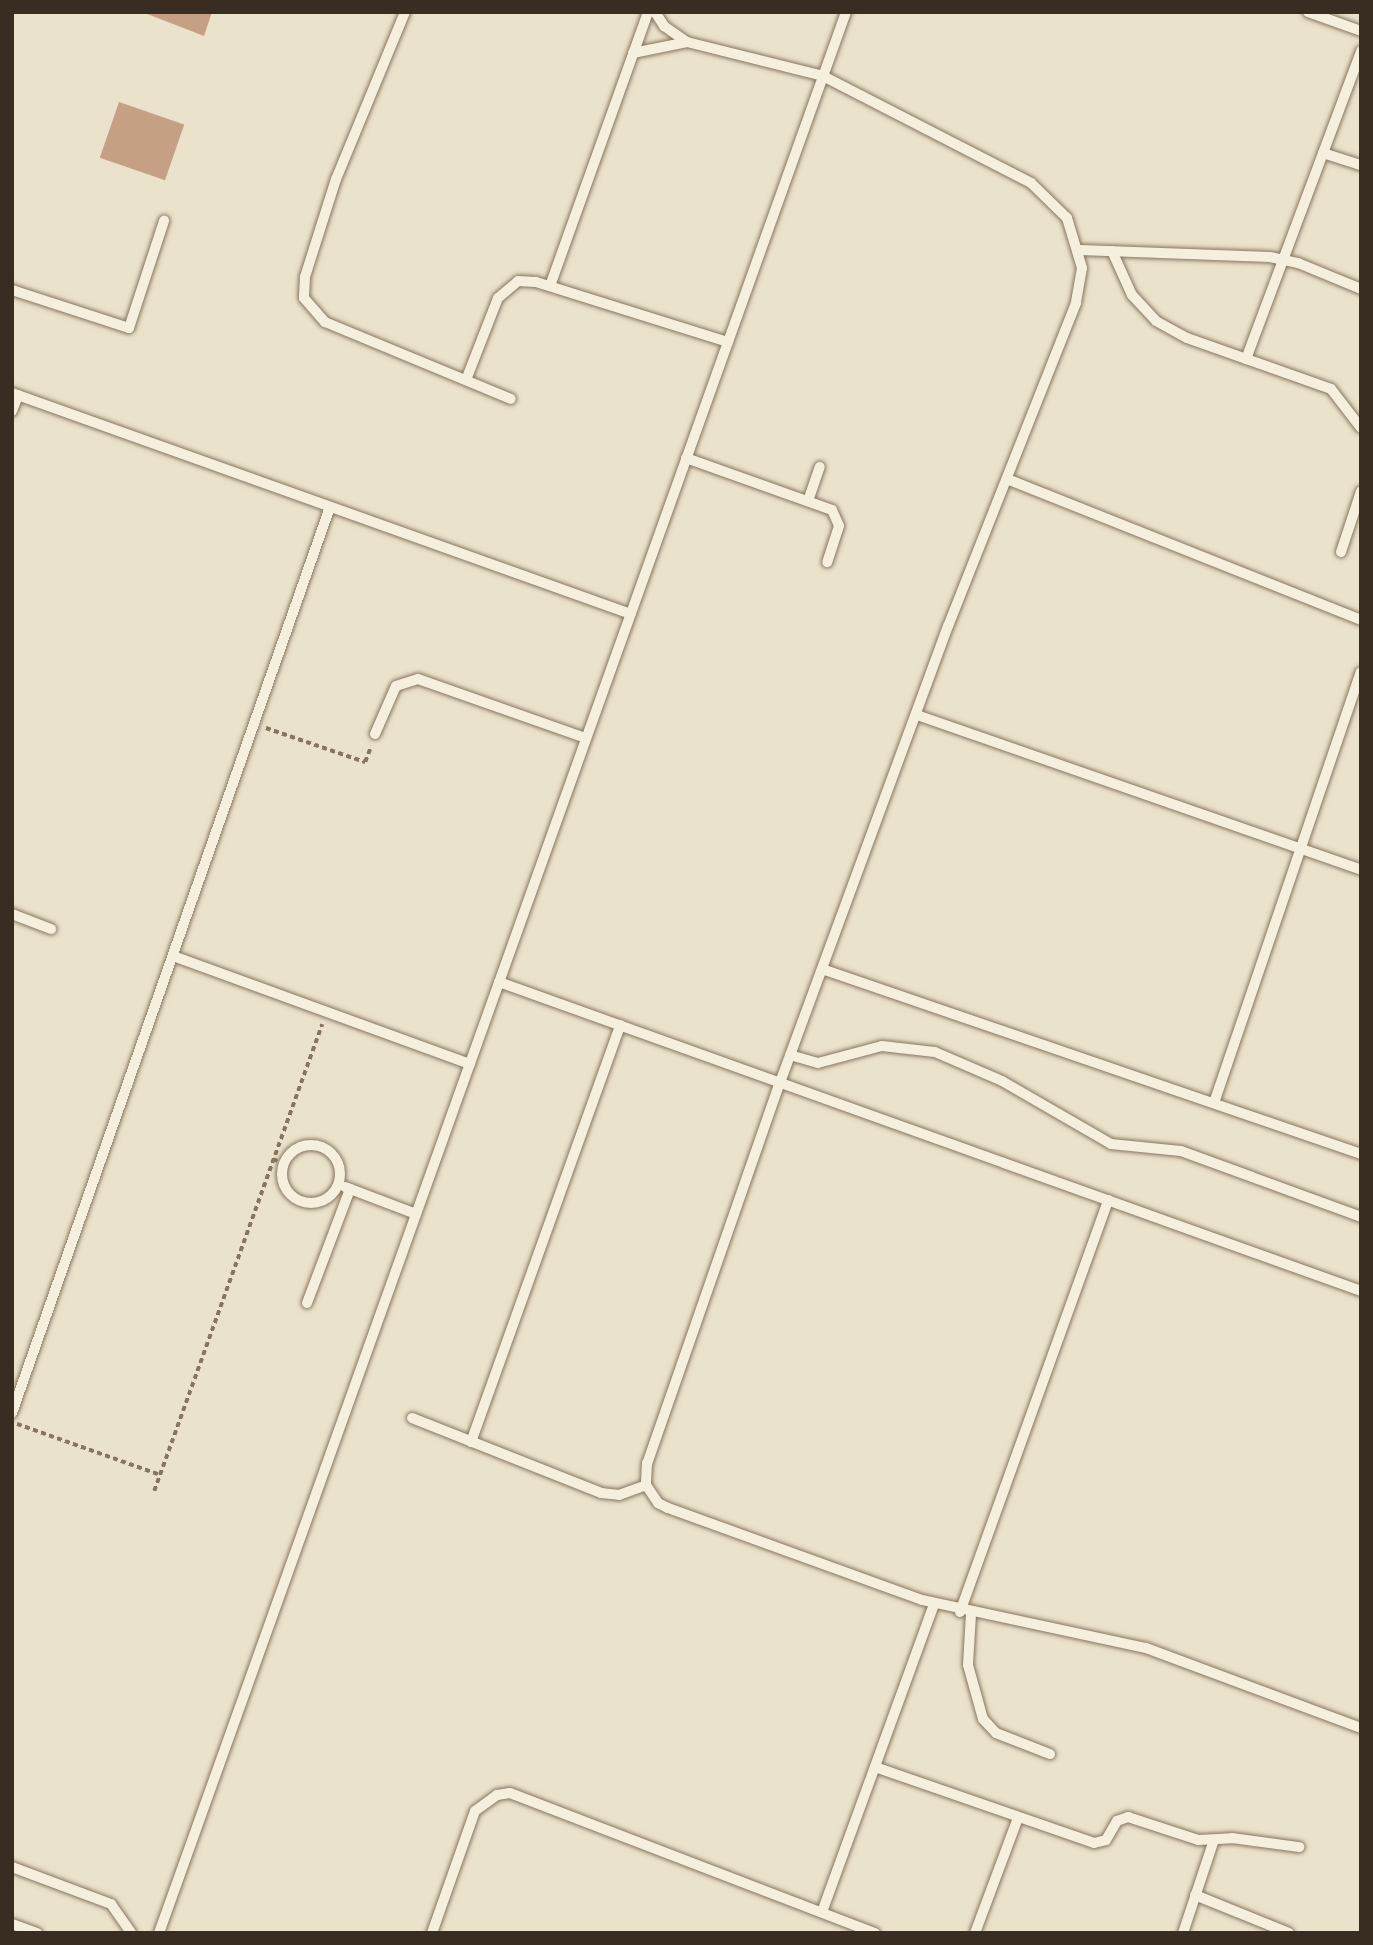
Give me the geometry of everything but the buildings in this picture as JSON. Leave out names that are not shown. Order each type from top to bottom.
[{"type":"lane","points":[[405,12],[336,179],[305,277],[304,298],[326,322],[510,399]]},
{"type":"lane","points":[[550,286],[648,12]]},
{"type":"lane","points":[[655,12],[664,26],[687,42],[822,76],[1031,183],[1058,205],[1080,250],[1076,303],[780,1082],[647,1463],[646,1485],[658,1503],[668,1508],[934,1605],[1155,1650],[1361,1728]]},
{"type":"lane","points":[[159,1933],[846,12]]},
{"type":"lane","points":[[1308,12],[1361,31]]},
{"type":"lane","points":[[632,53],[687,42]]},
{"type":"lane","points":[[1246,359],[1361,51]]},
{"type":"lane","points":[[1323,153],[1361,165]]},
{"type":"lane","points":[[12,290],[129,328],[163,221]]},
{"type":"lane","points":[[1080,250],[1283,259],[1361,289]]},
{"type":"lane","points":[[1112,251],[1132,295],[1156,321],[1187,338],[1331,389],[1361,428]]},
{"type":"lane","points":[[466,380],[503,290],[527,280],[728,342]]},
{"type":"lane","points":[[12,411],[15,394],[631,614]]},
{"type":"lane","points":[[686,458],[808,501],[838,517],[827,562]]},
{"type":"lane","points":[[808,501],[820,467]]},
{"type":"lane","points":[[1007,479],[1361,620]]},
{"type":"lane","points":[[1341,552],[1361,491]]},
{"type":"lane","points":[[12,1413],[330,507]]},
{"type":"lane","points":[[1214,1103],[1361,672]]},
{"type":"lane","points":[[375,734],[396,686],[418,679],[586,738]]},
{"type":"lane","points":[[918,715],[1361,870]]},
{"type":"lane","points":[[12,914],[51,929]]},
{"type":"lane","points":[[173,956],[470,1064]]},
{"type":"lane","points":[[822,969],[1361,1154]]},
{"type":"lane","points":[[499,982],[1361,1291]]},
{"type":"lane","points":[[471,1442],[620,1025]]},
{"type":"lane","points":[[790,1055],[818,1063],[882,1046],[922,1048],[1002,1082],[1111,1144],[1181,1151],[1361,1217]]},
{"type":"lane","points":[[315,1145],[336,1159],[338,1185],[330,1195],[306,1202],[285,1188],[278,1161],[302,1146],[315,1145]]},
{"type":"lane","points":[[338,1185],[416,1214]]},
{"type":"lane","points":[[307,1303],[350,1189]]},
{"type":"lane","points":[[960,1612],[1108,1200]]},
{"type":"lane","points":[[412,1418],[601,1493],[629,1493],[646,1485]]},
{"type":"lane","points":[[822,1912],[934,1605]]},
{"type":"lane","points":[[971,1614],[968,1665],[983,1719],[996,1733],[1049,1754]]},
{"type":"lane","points":[[875,1767],[1094,1843],[1106,1840],[1117,1821],[1128,1817],[1198,1840],[1233,1838],[1299,1847]]},
{"type":"lane","points":[[432,1933],[475,1811],[485,1801],[510,1793],[875,1933]]},
{"type":"lane","points":[[975,1933],[1018,1818]]},
{"type":"lane","points":[[1183,1933],[1214,1840]]},
{"type":"lane","points":[[12,1867],[111,1904],[131,1933]]},
{"type":"lane","points":[[1195,1895],[1289,1933]]},
{"type":"lane","points":[[12,1924],[37,1933]]},
{"type":"path","points":[[254,723],[365,762],[375,734]]},
{"type":"path","points":[[154,1491],[278,1161],[326,1012]]},
{"type":"path","points":[[12,1422],[160,1475]]}]
